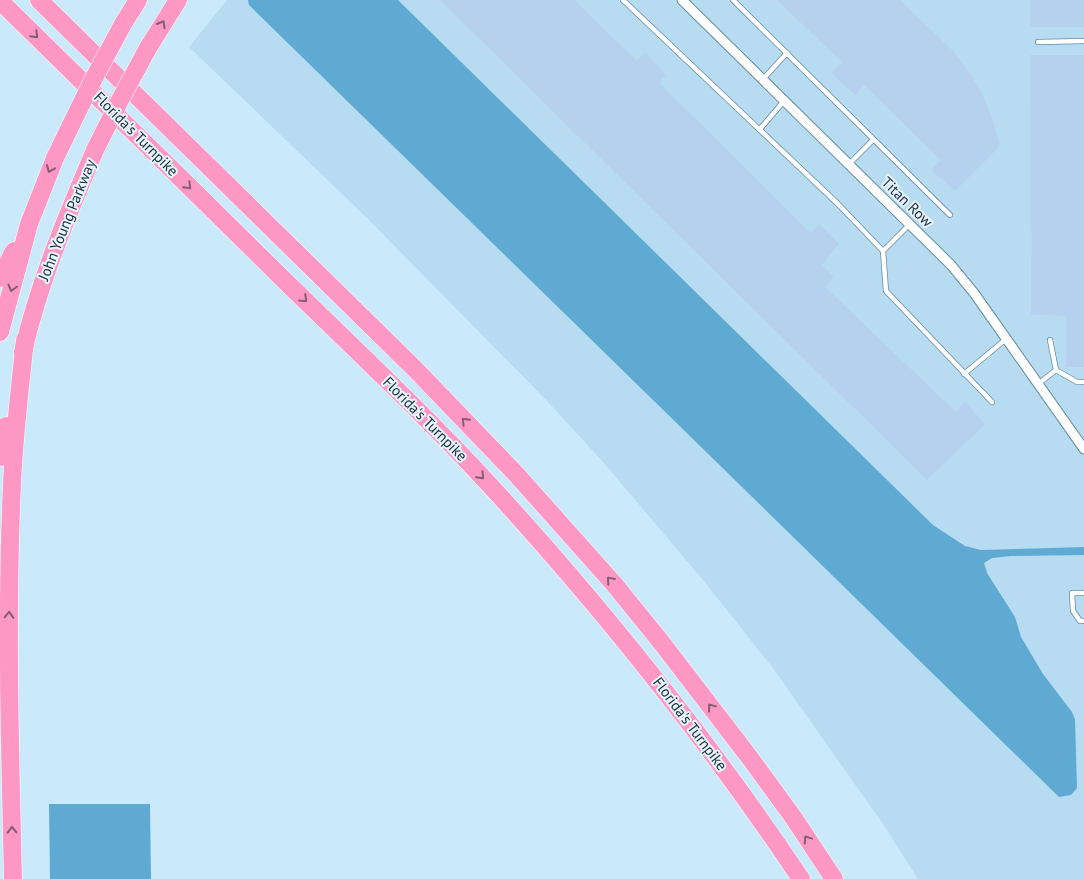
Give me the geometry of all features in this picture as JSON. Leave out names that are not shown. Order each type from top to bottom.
[{"type":"highway","name":"Florida's Turnpike","points":[[39,0],[415,369],[523,481],[614,584],[661,642],[750,758],[834,879]]},
{"type":"highway","name":"John Young Parkway","points":[[0,332],[28,224],[55,158],[94,78],[138,0]]},
{"type":"highway","name":"John Young Parkway","points":[[0,457],[26,340],[44,275],[95,150],[148,48],[178,0]]},
{"type":"highway","name":"Florida's Turnpike","points":[[0,1],[388,382],[496,492],[593,602],[640,659],[728,774],[801,879]]},
{"type":"highway","points":[[0,278],[28,224]]},
{"type":"highway","points":[[13,879],[8,644],[10,554],[14,456],[26,340]]},
{"type":"street","name":"Titan Row","points":[[682,0],[951,266],[974,293],[1084,449]]},
{"type":"lane","points":[[624,0],[838,204],[883,251],[886,291],[992,402]]},
{"type":"lane","points":[[734,0],[950,215]]},
{"type":"lane","points":[[1038,42],[1084,41]]},
{"type":"lane","points":[[763,79],[787,53]]},
{"type":"lane","points":[[760,130],[784,101]]},
{"type":"lane","points":[[849,164],[873,140]]},
{"type":"lane","points":[[883,251],[910,224]]},
{"type":"lane","points":[[964,374],[1006,339]]},
{"type":"lane","points":[[1050,340],[1056,370]]},
{"type":"lane","points":[[1038,384],[1056,370]]},
{"type":"lane","points":[[1056,370],[1078,382],[1084,382]]},
{"type":"lane","points":[[1084,593],[1072,593],[1073,611],[1080,621],[1084,621]]},
{"type":"shaded area","points":[[227,0],[1084,0],[1084,879],[918,879],[883,824],[775,671],[703,580],[603,462],[547,401],[367,218],[189,47]]},
{"type":"water","points":[[248,0],[398,0],[933,525],[965,546],[981,550],[1084,547],[1084,555],[1011,556],[992,558],[984,563],[987,573],[1015,617],[1021,637],[1043,674],[1072,712],[1075,719],[1077,788],[1071,795],[1059,797],[249,5]]},
{"type":"water","points":[[49,804],[150,804],[151,879],[50,879]]},
{"type":"building","points":[[440,0],[574,0],[637,61],[645,52],[666,75],[659,83],[811,233],[819,224],[839,244],[822,265],[834,277],[825,287],[956,412],[965,402],[985,424],[927,480]]},
{"type":"building","points":[[777,0],[900,0],[954,52],[971,75],[983,96],[993,120],[1000,146],[955,191],[931,170],[941,160],[864,85],[855,95],[831,73],[842,62]]},
{"type":"building","points":[[1030,0],[1084,0],[1084,27],[1030,27]]},
{"type":"building","points":[[1030,55],[1084,55],[1084,367],[1066,367],[1066,316],[1031,315]]}]
